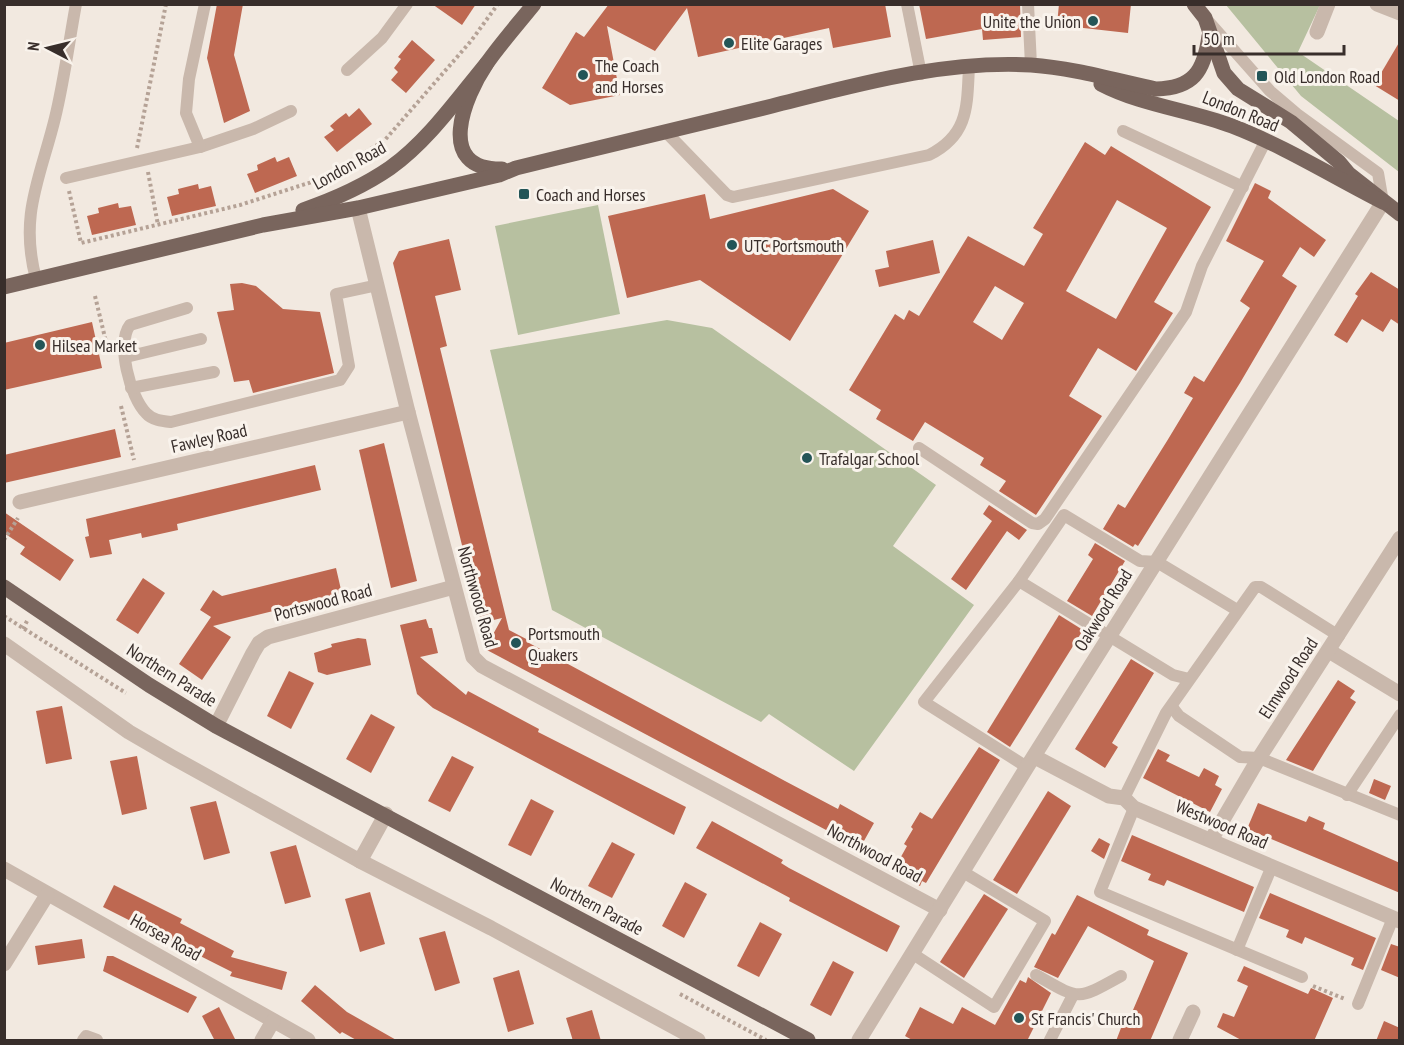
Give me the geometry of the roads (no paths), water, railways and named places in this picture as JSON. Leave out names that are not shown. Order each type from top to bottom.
[{"type":"main road","points":[[534,4],[487,63],[465,109],[461,122],[460,143],[472,164],[487,168],[516,168],[863,84],[969,66],[1031,65],[1080,72],[1156,89],[1181,86],[1192,79],[1206,56],[1209,36],[1205,18],[1194,4]]},
{"type":"main road","name":"London Road","points":[[1209,36],[1224,73],[1238,89],[1291,122],[1400,214]]},
{"type":"main road","name":"London Road","points":[[263,225],[320,204],[390,168],[425,136],[487,63]]},
{"type":"main road","name":"London Road","points":[[1080,72],[1110,89],[1186,110],[1266,140],[1383,202]]},
{"type":"main road","name":"London Road","points":[[4,287],[263,225],[358,208],[499,175],[516,168]]},
{"type":"main road","name":"Northern Parade","points":[[6,592],[216,726],[386,814],[788,1036],[808,1041]]},
{"type":"street","points":[[1317,32],[1328,4]]},
{"type":"street","points":[[1377,4],[1399,11]]},
{"type":"street","name":"Oakwood Road","points":[[860,1041],[1031,762],[1383,202]]},
{"type":"street","name":"Northwood Road","points":[[358,208],[408,412],[473,657],[482,666],[940,910]]},
{"type":"street","name":"Fawley Road","points":[[16,507],[408,412]]},
{"type":"street","name":"Elmwood Road","points":[[1211,840],[1259,758],[1400,538]]},
{"type":"street","name":"Portswood Road","points":[[216,726],[259,643],[268,637],[454,587]]},
{"type":"street","points":[[4,644],[136,736],[360,861],[491,928],[698,1041]]},
{"type":"street","points":[[1329,651],[1400,694]]},
{"type":"street","name":"Westwood Road","points":[[1031,762],[1396,920]]},
{"type":"street","points":[[360,861],[386,814]]},
{"type":"street","name":"Horsea Road","points":[[4,869],[47,895],[170,960],[308,1041]]},
{"type":"street","points":[[4,964],[47,895]]},
{"type":"street","points":[[1180,1041],[1193,1012]]},
{"type":"street","points":[[262,1041],[273,1021]]},
{"type":"lane","points":[[36,279],[28,250],[28,217],[56,116],[76,4]]},
{"type":"lane","points":[[200,147],[186,113],[189,79],[205,4]]},
{"type":"lane","points":[[347,70],[382,38],[407,4]]},
{"type":"lane","points":[[907,4],[921,74]]},
{"type":"lane","points":[[1028,4],[1031,65]]},
{"type":"lane","points":[[1205,18],[1270,91],[1297,114],[1378,173],[1383,202]]},
{"type":"lane","points":[[665,132],[723,191],[733,197],[929,155],[953,139],[960,129],[968,105],[969,66]]},
{"type":"lane","points":[[66,178],[200,147],[252,129],[291,111]]},
{"type":"lane","points":[[1123,131],[1242,188]]},
{"type":"lane","points":[[919,448],[1038,524],[1045,519],[1186,312],[1202,266],[1266,140]]},
{"type":"lane","points":[[187,308],[130,325],[124,337],[131,388],[146,414],[156,420],[171,422],[340,380],[349,366],[336,294],[378,285]]},
{"type":"lane","points":[[126,357],[201,339]]},
{"type":"lane","points":[[131,388],[214,372]]},
{"type":"lane","points":[[1031,762],[924,702],[1019,581],[1064,515],[1140,561],[1157,562],[1237,610]]},
{"type":"lane","points":[[1019,581],[1173,675],[1189,679]]},
{"type":"lane","points":[[1302,976],[1100,892],[1129,803],[1166,712],[1172,707],[1189,679],[1255,587],[1260,587],[1339,636]]},
{"type":"lane","points":[[1172,707],[1179,716],[1240,757],[1259,758],[1400,815]]},
{"type":"lane","points":[[1347,795],[1400,715]]},
{"type":"lane","points":[[1237,950],[1272,866]]},
{"type":"lane","points":[[913,954],[994,1006],[1045,921],[963,872]]},
{"type":"lane","points":[[1358,1004],[1396,920]]},
{"type":"lane","points":[[1036,975],[1073,995],[1088,994],[1121,976]]},
{"type":"lane","points":[[1050,1041],[1073,995]]},
{"type":"lane","points":[[83,1041],[86,1035],[97,1041]]},
{"type":"place","name":"Unite the Union","points":[[1093,21]]},
{"type":"place","name":"Elite Garages","points":[[729,43]]},
{"type":"place","name":"The Coach and Horses","points":[[583,75]]},
{"type":"place","name":"Old London Road","points":[[1262,76]]},
{"type":"place","name":"Coach and Horses","points":[[524,194]]},
{"type":"place","name":"UTC Portsmouth","points":[[732,245]]},
{"type":"place","name":"Hilsea Market","points":[[40,345]]},
{"type":"place","name":"Trafalgar School","points":[[807,458]]},
{"type":"place","name":"Portsmouth Quakers","points":[[516,643]]},
{"type":"place","name":"St Francis' Church","points":[[1019,1018]]}]
